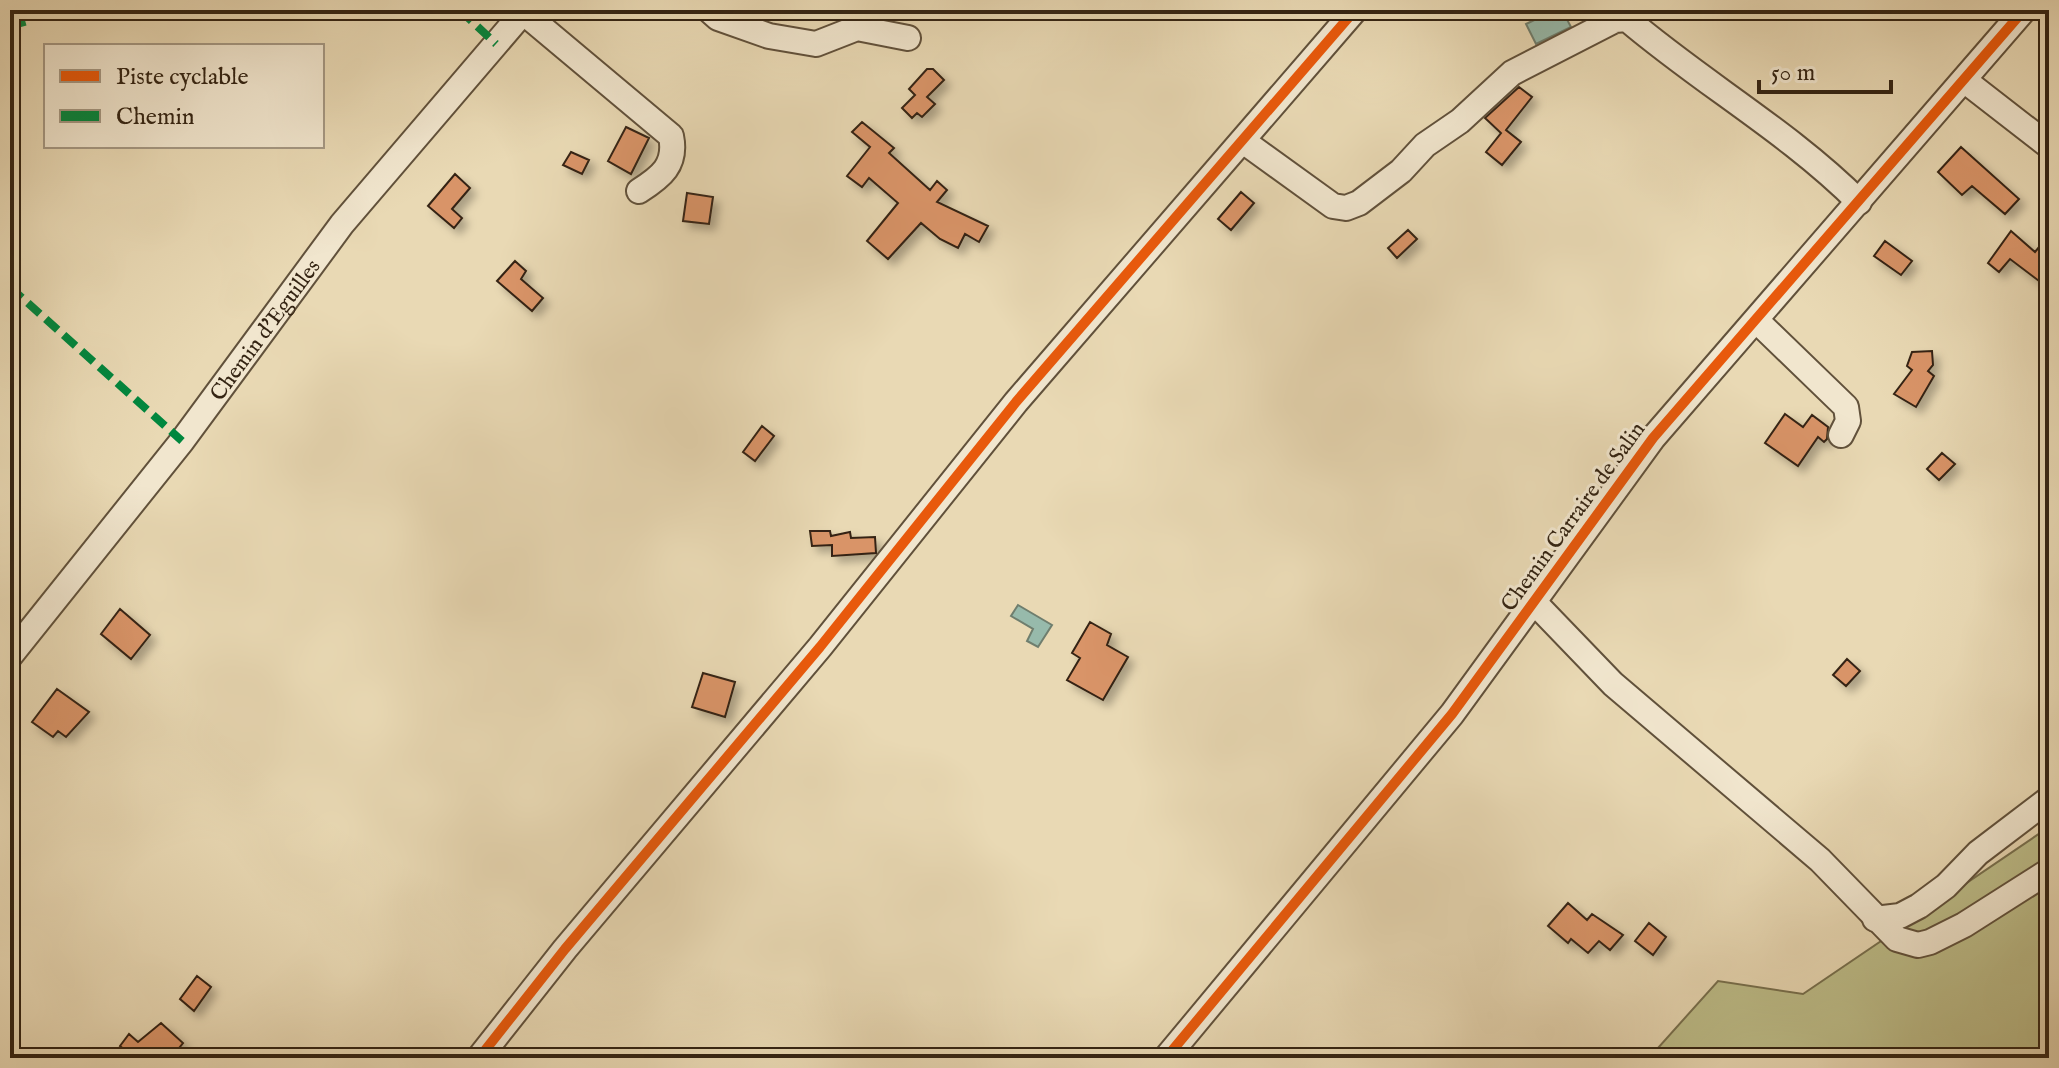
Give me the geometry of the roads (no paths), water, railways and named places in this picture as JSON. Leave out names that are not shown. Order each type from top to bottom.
[{"type":"street","points":[[709,10],[718,18],[769,36],[816,44],[857,28],[908,38]]},
{"type":"street","points":[[479,1058],[565,949],[820,647],[988,435],[1119,278],[1243,141],[1355,10]]},
{"type":"street","name":"Chemin Carraire de Salin","points":[[1166,1058],[1452,714],[1653,438],[2024,10]]},
{"type":"street","points":[[526,11],[671,136],[674,152],[664,175],[639,191]]},
{"type":"street","name":"Chemin d'Eguilles","points":[[10,656],[182,441],[342,224],[526,11]]},
{"type":"street","points":[[1243,141],[1333,206],[1346,208],[1359,203],[1401,171],[1425,145],[1460,121],[1512,73],[1615,20],[1627,19],[1660,48],[1817,160],[1859,202]]},
{"type":"street","points":[[1964,80],[2049,146]]},
{"type":"street","points":[[1757,321],[1846,407],[1848,421],[1841,435]]},
{"type":"street","points":[[1534,602],[1613,684],[1820,860],[1897,939],[1908,943],[1930,942],[1964,925],[2049,871]]},
{"type":"street","points":[[1875,919],[1900,916],[1919,906],[1946,886],[1978,853],[2049,799]]}]
